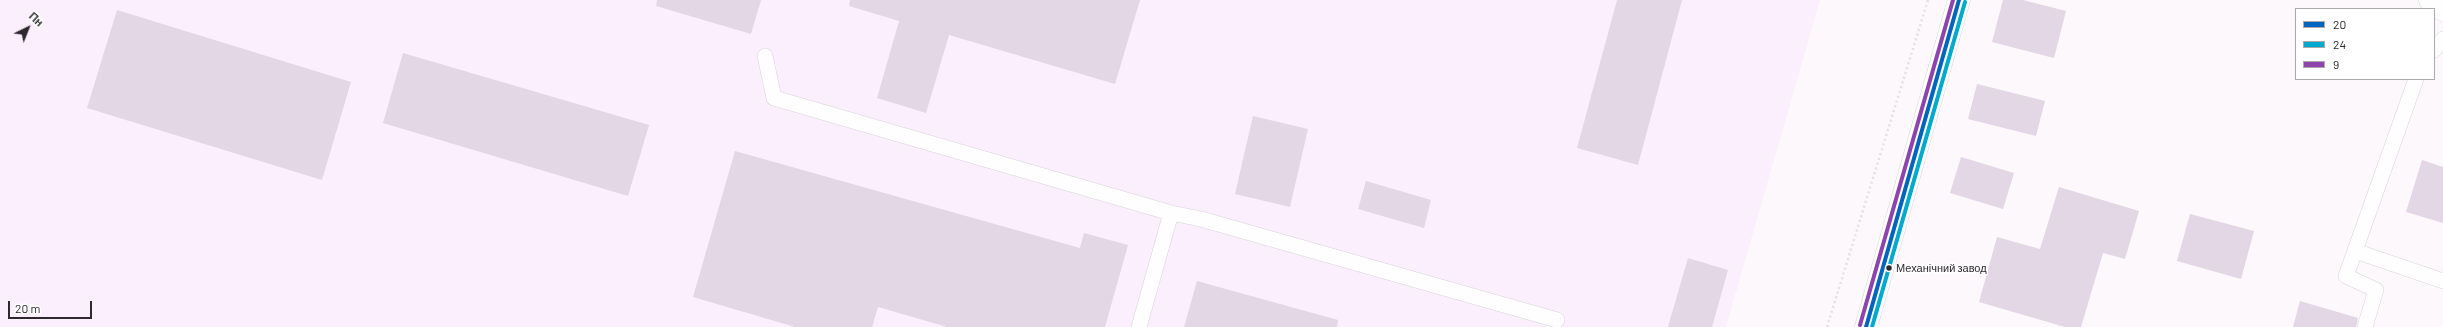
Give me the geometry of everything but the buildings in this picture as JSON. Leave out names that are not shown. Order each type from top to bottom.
[{"type":"main road","points":[[1866,327],[1959,0]]},
{"type":"main road","points":[[2430,0],[2443,10]]},
{"type":"lane","points":[[2435,49],[2443,39]]},
{"type":"lane","points":[[764,56],[774,98],[1171,213],[1209,221],[1557,320]]},
{"type":"lane","points":[[2365,327],[2376,290],[2346,276],[2416,80]]},
{"type":"lane","points":[[1139,327],[1171,213]]},
{"type":"lane","points":[[2355,251],[2443,281]]},
{"type":"path","points":[[1827,327],[1928,0]]},
{"type":"shaded area","points":[[0,0],[1820,0],[1726,327],[0,327]]},
{"type":"transit line","name":"9","points":[[1860,325],[1953,0]]},
{"type":"transit line","name":"20","points":[[1866,327],[1959,0]]},
{"type":"transit line","name":"24","points":[[1872,327],[1965,2]]},
{"type":"place","name":"Механічний завод","points":[[1889,268]]}]
